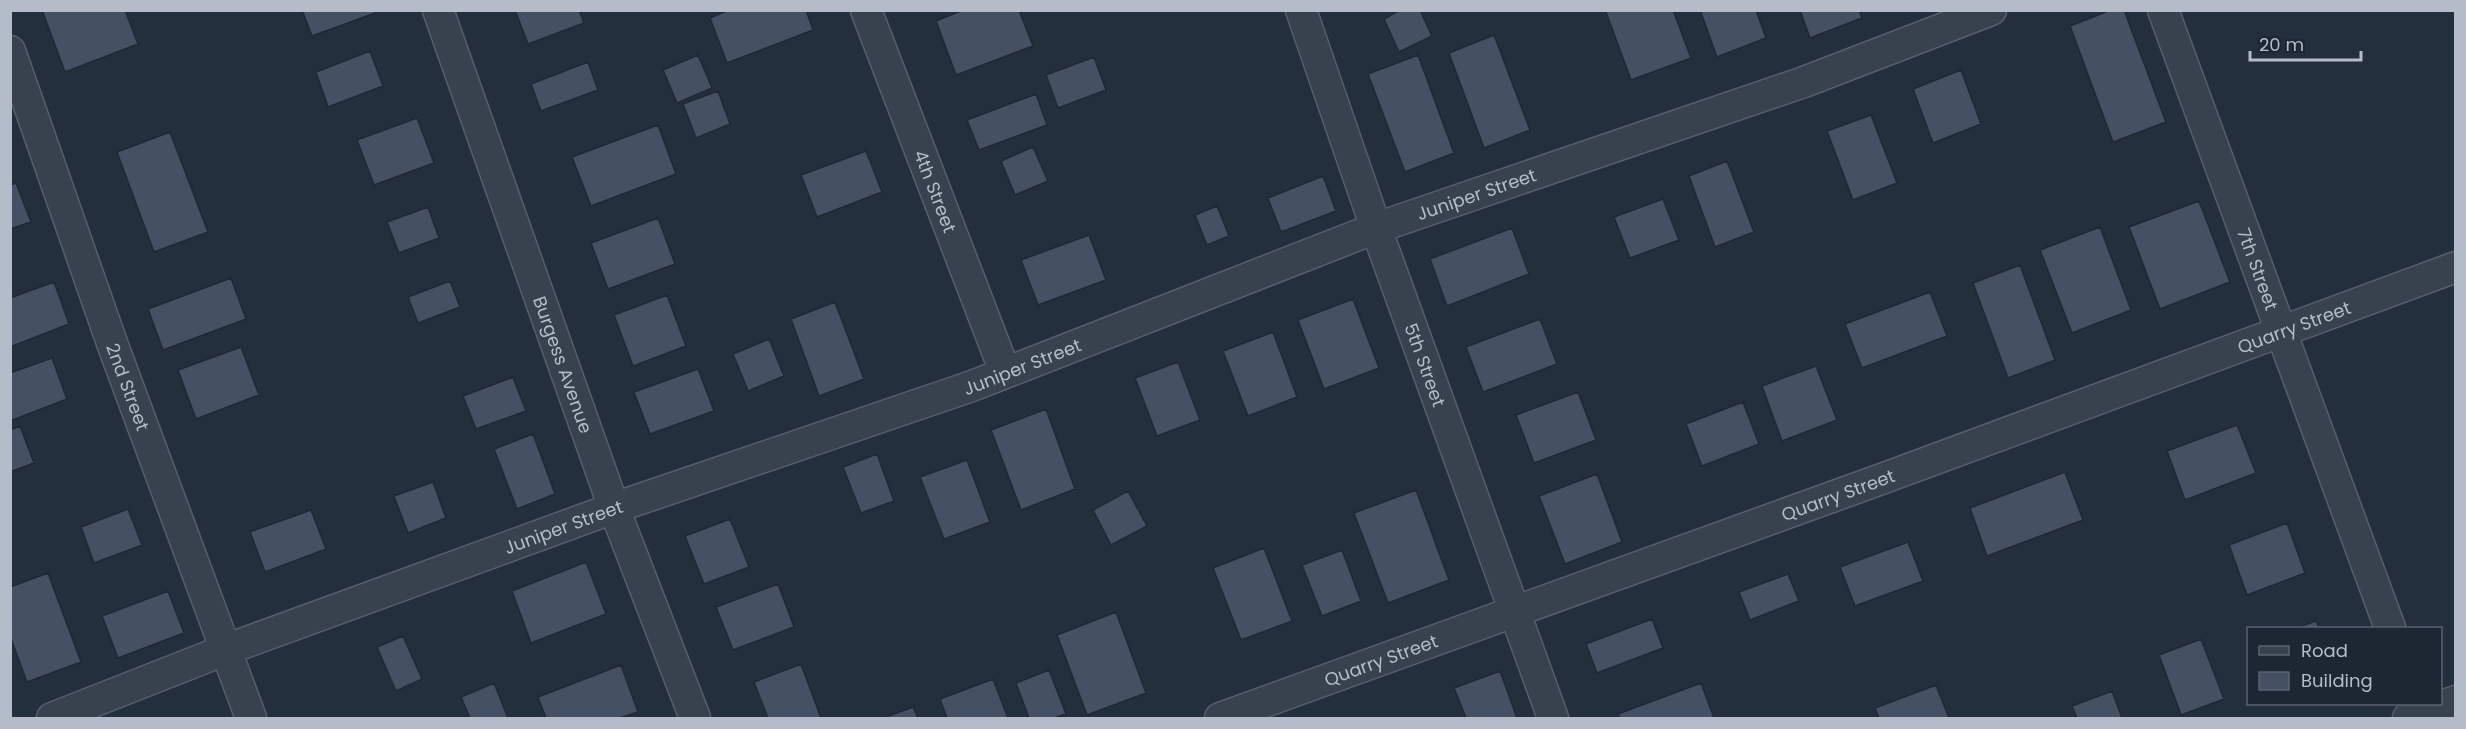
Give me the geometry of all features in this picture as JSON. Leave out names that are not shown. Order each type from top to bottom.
[{"type":"street","name":"Burgess Avenue","points":[[438,10],[614,508],[695,718]]},
{"type":"street","name":"4th Street","points":[[866,10],[1005,372]]},
{"type":"street","name":"5th Street","points":[[1301,10],[1376,228],[1554,718]]},
{"type":"street","name":"Juniper Street","points":[[52,718],[225,650],[614,508],[972,386],[1376,228],[1804,82],[1991,10]]},
{"type":"street","name":"7th Street","points":[[2163,10],[2391,627]]},
{"type":"street","name":"2nd Street","points":[[10,51],[111,343],[251,718]]},
{"type":"street","name":"Quarry Street","points":[[1220,718],[1516,612],[2456,267]]},
{"type":"street","points":[[2419,713],[2456,701]]},
{"type":"building","points":[[42,10],[125,10],[138,44],[65,72]]},
{"type":"building","points":[[302,10],[374,10],[375,13],[312,36]]},
{"type":"building","points":[[515,10],[579,10],[584,23],[528,44]]},
{"type":"building","points":[[729,10],[806,10],[813,30],[727,63],[710,18]]},
{"type":"building","points":[[963,10],[1019,10],[1033,46],[956,75],[936,21]]},
{"type":"building","points":[[1400,10],[1420,10],[1432,36],[1399,52],[1384,19]]},
{"type":"building","points":[[1609,10],[1673,10],[1691,58],[1631,80],[1606,12]]},
{"type":"building","points":[[1700,10],[1756,10],[1766,38],[1717,57]]},
{"type":"building","points":[[1800,10],[1859,10],[1862,18],[1810,38]]},
{"type":"building","points":[[2111,10],[2124,10],[2166,122],[2113,142],[2070,26]]},
{"type":"building","points":[[1494,35],[1530,130],[1484,148],[1449,53]]},
{"type":"building","points":[[370,51],[383,86],[328,107],[316,72]]},
{"type":"building","points":[[698,55],[712,88],[677,103],[663,70]]},
{"type":"building","points":[[1418,55],[1454,153],[1405,172],[1368,74]]},
{"type":"building","points":[[1094,57],[1106,90],[1058,108],[1046,75]]},
{"type":"building","points":[[588,62],[598,90],[541,111],[531,84]]},
{"type":"building","points":[[1961,70],[1981,124],[1933,143],[1913,89]]},
{"type":"building","points":[[718,91],[730,124],[696,138],[683,104]]},
{"type":"building","points":[[1036,94],[1047,125],[979,150],[967,120]]},
{"type":"building","points":[[1871,115],[1897,183],[1853,200],[1827,131]]},
{"type":"building","points":[[417,118],[434,163],[374,185],[357,140]]},
{"type":"building","points":[[658,125],[676,174],[591,206],[572,157]]},
{"type":"building","points":[[170,132],[208,232],[154,252],[117,152]]},
{"type":"building","points":[[1033,147],[1048,181],[1015,195],[1001,161]]},
{"type":"building","points":[[866,151],[882,192],[817,217],[801,175]]},
{"type":"building","points":[[1727,161],[1754,232],[1715,247],[1689,176]]},
{"type":"building","points":[[1323,176],[1336,211],[1281,232],[1268,198]]},
{"type":"building","points":[[16,183],[31,222],[10,229],[10,185]]},
{"type":"building","points":[[1663,199],[1679,240],[1630,258],[1614,217]]},
{"type":"building","points":[[2199,201],[2230,282],[2160,309],[2129,227]]},
{"type":"building","points":[[1217,206],[1229,236],[1207,245],[1195,215]]},
{"type":"building","points":[[428,207],[439,238],[399,253],[387,222]]},
{"type":"building","points":[[658,218],[675,264],[608,289],[591,243]]},
{"type":"building","points":[[2100,227],[2131,310],[2072,333],[2040,250]]},
{"type":"building","points":[[1512,228],[1529,274],[1447,306],[1430,259]]},
{"type":"building","points":[[1089,235],[1106,280],[1038,305],[1021,260]]},
{"type":"building","points":[[2020,265],[2055,360],[2008,378],[1973,283]]},
{"type":"building","points":[[231,278],[246,319],[163,350],[148,309]]},
{"type":"building","points":[[450,281],[460,307],[418,323],[408,297]]},
{"type":"building","points":[[54,282],[69,324],[10,347],[10,298]]},
{"type":"building","points":[[1930,292],[1947,336],[1862,368],[1845,324]]},
{"type":"building","points":[[667,295],[686,346],[633,366],[614,315]]},
{"type":"building","points":[[1353,299],[1379,368],[1324,389],[1298,320]]},
{"type":"building","points":[[835,302],[864,379],[819,396],[791,319]]},
{"type":"building","points":[[1540,319],[1557,364],[1483,392],[1466,347]]},
{"type":"building","points":[[1273,332],[1297,397],[1248,416],[1223,351]]},
{"type":"building","points":[[769,339],[784,376],[748,391],[733,354]]},
{"type":"building","points":[[241,347],[259,395],[196,419],[178,370]]},
{"type":"building","points":[[52,358],[67,399],[10,421],[10,373]]},
{"type":"building","points":[[1178,362],[1200,420],[1157,436],[1135,378]]},
{"type":"building","points":[[1816,366],[1837,420],[1782,441],[1762,386]]},
{"type":"building","points":[[698,369],[714,411],[650,434],[634,392]]},
{"type":"building","points":[[513,377],[526,411],[476,429],[463,396]]},
{"type":"building","points":[[1578,392],[1596,440],[1534,463],[1516,415]]},
{"type":"building","points":[[1743,402],[1759,444],[1702,466],[1686,424]]},
{"type":"building","points":[[1046,409],[1075,489],[1021,510],[991,430]]},
{"type":"building","points":[[2237,425],[2256,473],[2185,500],[2167,451]]},
{"type":"building","points":[[20,426],[34,463],[10,472],[10,430]]},
{"type":"building","points":[[533,434],[555,494],[517,509],[494,449]]},
{"type":"building","points":[[877,454],[894,501],[861,513],[843,467]]},
{"type":"building","points":[[967,460],[990,522],[944,539],[920,477]]},
{"type":"building","points":[[2065,472],[2083,520],[1987,556],[1970,508]]},
{"type":"building","points":[[1597,474],[1622,542],[1565,564],[1539,496]]},
{"type":"building","points":[[433,482],[446,518],[408,533],[394,496]]},
{"type":"building","points":[[1416,490],[1449,580],[1388,603],[1354,513]]},
{"type":"building","points":[[1128,491],[1147,526],[1111,545],[1093,510]]},
{"type":"building","points":[[128,509],[142,545],[94,563],[81,527]]},
{"type":"building","points":[[311,510],[326,549],[265,572],[250,532]]},
{"type":"building","points":[[730,519],[749,567],[704,584],[685,536]]},
{"type":"building","points":[[2287,523],[2305,573],[2247,595],[2229,545]]},
{"type":"building","points":[[1908,542],[1923,581],[1855,606],[1840,567]]},
{"type":"building","points":[[1264,548],[1292,621],[1241,640],[1213,568]]},
{"type":"building","points":[[1342,550],[1361,601],[1322,616],[1302,565]]},
{"type":"building","points":[[586,562],[606,614],[531,643],[512,591]]},
{"type":"building","points":[[48,573],[81,662],[27,682],[10,636],[10,587]]},
{"type":"building","points":[[1788,574],[1799,601],[1750,620],[1739,592]]},
{"type":"building","points":[[778,584],[794,627],[733,650],[716,607]]},
{"type":"building","points":[[168,591],[184,633],[118,658],[102,616]]},
{"type":"building","points":[[1116,612],[1146,693],[1087,715],[1057,635]]},
{"type":"building","points":[[1652,619],[1663,648],[1597,673],[1586,644]]},
{"type":"building","points":[[2316,621],[2319,627],[2299,627]]},
{"type":"building","points":[[403,636],[422,679],[396,691],[377,647]]},
{"type":"building","points":[[2201,639],[2224,699],[2181,715],[2159,655]]},
{"type":"building","points":[[801,664],[821,718],[768,718],[754,682]]},
{"type":"building","points":[[621,665],[638,712],[620,718],[546,718],[538,697]]},
{"type":"building","points":[[1049,670],[1066,714],[1054,718],[1029,718],[1016,683]]},
{"type":"building","points":[[1500,671],[1517,718],[1466,718],[1454,688]]},
{"type":"building","points":[[993,679],[1008,718],[947,718],[940,699]]},
{"type":"building","points":[[494,683],[508,718],[470,718],[461,697]]},
{"type":"building","points":[[1701,683],[1714,718],[1620,718],[1618,714]]},
{"type":"building","points":[[1936,685],[1949,718],[1879,718],[1875,708]]},
{"type":"building","points":[[2112,691],[2122,718],[2077,718],[2072,706]]},
{"type":"building","points":[[913,707],[918,718],[883,718]]}]
